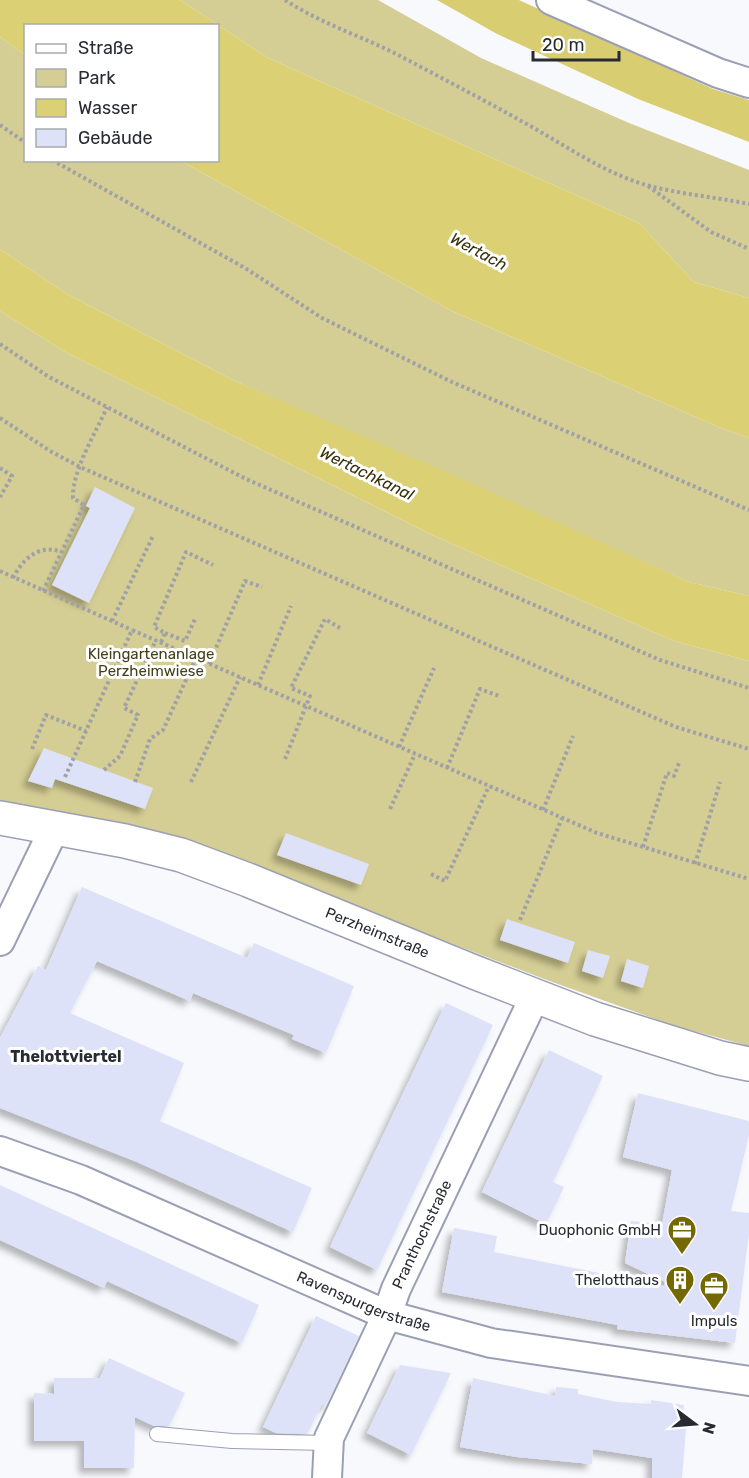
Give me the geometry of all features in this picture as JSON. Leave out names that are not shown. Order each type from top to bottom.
[{"type":"street","points":[[551,0],[718,73],[749,83]]},
{"type":"street","name":"Perzheimstraße","points":[[0,818],[55,827],[181,855],[249,880],[535,996],[665,1042],[749,1064]]},
{"type":"street","points":[[0,941],[55,827]]},
{"type":"street","name":"Pranthochstraße","points":[[327,1478],[329,1438],[387,1315],[396,1289],[535,996]]},
{"type":"street","name":"Ravenspurgerstraße","points":[[0,1151],[81,1180],[387,1315],[491,1343],[749,1381]]},
{"type":"lane","points":[[157,1434],[232,1441],[328,1443]]},
{"type":"path","points":[[285,0],[307,14],[383,47],[450,82],[583,158],[646,185],[711,231],[749,249]]},
{"type":"path","points":[[0,125],[24,142]]},
{"type":"path","points":[[56,162],[245,267],[322,318],[452,382],[749,510]]},
{"type":"path","points":[[646,185],[749,204]]},
{"type":"path","points":[[0,344],[49,377],[246,479],[660,660],[749,688]]},
{"type":"path","points":[[43,591],[84,505],[73,498],[73,488],[80,466],[107,407]]},
{"type":"path","points":[[0,418],[50,451],[80,466],[676,727],[749,749]]},
{"type":"path","points":[[0,468],[12,476],[0,497]]},
{"type":"path","points":[[112,621],[153,537]]},
{"type":"path","points":[[14,578],[19,566],[28,557],[49,549],[61,552]]},
{"type":"path","points":[[195,620],[185,641],[154,627],[186,552],[213,565]]},
{"type":"path","points":[[0,570],[43,591],[597,833],[749,879]]},
{"type":"path","points":[[209,664],[245,581],[262,586]]},
{"type":"path","points":[[258,685],[291,606]]},
{"type":"path","points":[[285,759],[310,696],[291,688],[325,619],[340,628]]},
{"type":"path","points":[[65,777],[132,630]]},
{"type":"path","points":[[104,770],[120,756],[138,715],[124,708],[158,641],[165,633]]},
{"type":"path","points":[[135,782],[150,739],[163,730],[196,658]]},
{"type":"path","points":[[399,747],[434,668]]},
{"type":"path","points":[[191,782],[240,677]]},
{"type":"path","points":[[447,768],[480,689],[499,696]]},
{"type":"path","points":[[32,749],[46,716],[86,731]]},
{"type":"path","points":[[543,810],[573,736]]},
{"type":"path","points":[[390,809],[415,754]]},
{"type":"path","points":[[643,848],[667,773],[674,776],[679,763]]},
{"type":"path","points":[[696,864],[720,782]]},
{"type":"path","points":[[431,874],[445,880],[489,786]]},
{"type":"path","points":[[520,920],[562,818]]},
{"type":"green space","points":[[180,0],[378,0],[481,58],[629,123],[749,170],[749,298],[694,282],[639,223],[268,58]]},
{"type":"green space","points":[[0,37],[24,54],[24,162],[183,162],[452,311],[721,428],[749,438],[749,596],[689,582],[235,381],[67,294],[0,249]]},
{"type":"green space","name":"Kleingartenanlage Perzheimwiese","points":[[0,311],[67,353],[432,535],[674,641],[749,661],[749,1046],[672,1025],[544,979],[186,841],[60,812],[0,802]]},
{"type":"shaded area","points":[[437,0],[519,0],[713,89],[749,100],[749,142],[638,99],[497,34]]},
{"type":"water","points":[[0,0],[180,0],[216,24],[24,24],[24,54],[0,37]]},
{"type":"water","name":"Wertach","points":[[219,26],[268,58],[639,223],[694,282],[749,298],[749,438],[721,428],[452,311],[183,162],[219,162]]},
{"type":"water","name":"Wertachkanal","points":[[0,249],[67,294],[235,381],[453,475],[689,582],[749,596],[749,661],[674,641],[432,535],[67,353],[0,311]]},
{"type":"building","points":[[95,487],[135,508],[89,603],[52,585],[90,508],[86,506]]},
{"type":"building","points":[[44,748],[153,788],[145,809],[55,779],[52,788],[28,781]]},
{"type":"building","points":[[286,833],[369,864],[361,885],[277,855]]},
{"type":"building","points":[[82,887],[247,958],[254,943],[354,986],[326,1053],[292,1039],[294,1035],[193,993],[190,1001],[97,961],[70,1013],[184,1063],[160,1121],[312,1188],[293,1232],[137,1162],[0,1108],[0,1038],[38,966],[46,970]]},
{"type":"building","points":[[507,919],[575,942],[568,963],[500,940]]},
{"type":"building","points":[[588,950],[610,956],[603,978],[582,971]]},
{"type":"building","points":[[627,959],[649,966],[643,988],[621,981]]},
{"type":"building","points":[[446,1003],[493,1025],[377,1270],[330,1247]]},
{"type":"building","points":[[549,1050],[603,1076],[553,1182],[564,1187],[546,1224],[482,1192]]},
{"type":"building","points":[[638,1093],[749,1121],[749,1135],[731,1211],[749,1213],[749,1234],[735,1343],[617,1329],[618,1325],[442,1292],[454,1228],[497,1236],[494,1252],[664,1286],[665,1282],[625,1263],[631,1221],[662,1224],[672,1170],[623,1157]]},
{"type":"building","points":[[0,1185],[259,1305],[242,1343],[107,1281],[104,1288],[0,1240]]},
{"type":"building","points":[[316,1316],[359,1336],[326,1406],[322,1404],[307,1434],[276,1433],[263,1427]]},
{"type":"building","points":[[109,1358],[185,1393],[169,1426],[154,1426],[135,1417],[134,1468],[84,1468],[84,1441],[34,1441],[34,1393],[54,1394],[54,1378],[100,1378]]},
{"type":"building","points":[[400,1365],[451,1373],[411,1455],[367,1433]]},
{"type":"building","points":[[473,1378],[555,1396],[556,1387],[578,1389],[578,1394],[617,1402],[651,1404],[651,1400],[684,1405],[683,1415],[687,1416],[682,1478],[652,1478],[652,1458],[593,1449],[592,1464],[517,1457],[460,1447]]},
{"type":"place","name":"Duophonic GmbH","points":[[682,1256]]},
{"type":"place","name":"Thelotthaus","points":[[680,1306]]},
{"type":"place","name":"Impuls","points":[[714,1312]]},
{"type":"district","name":"Thelottviertel","points":[[66,1056]]}]
